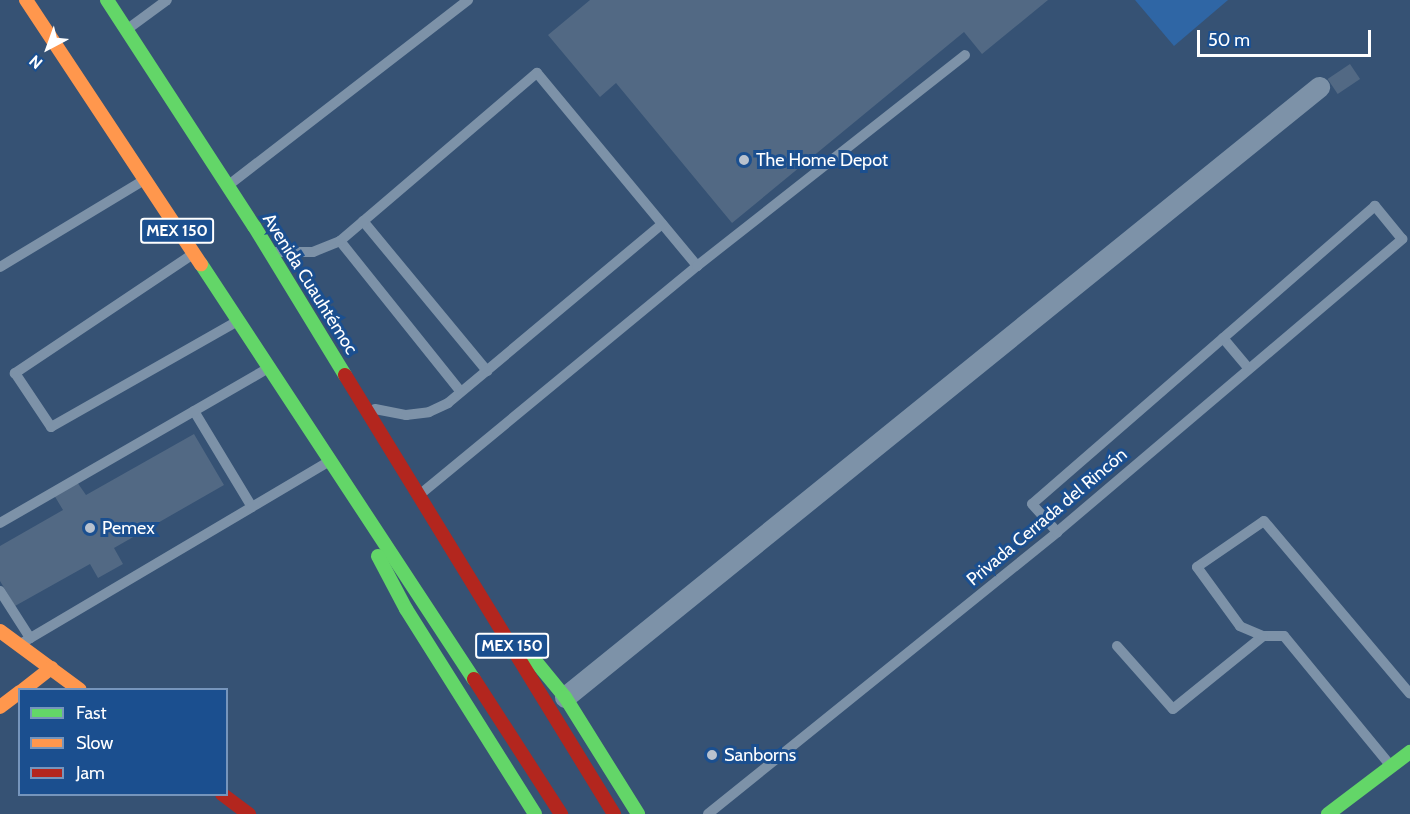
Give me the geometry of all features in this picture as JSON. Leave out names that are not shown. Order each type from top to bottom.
[{"type":"main road","name":"MEX 150","points":[[26,0],[267,369],[497,712],[561,814]]},
{"type":"main road","name":"Avenida Cuauhtémoc","points":[[107,0],[270,252],[478,590],[638,814]]},
{"type":"main road","points":[[329,461],[406,609],[535,814]]},
{"type":"main road","name":"Avenida Cuauhtémoc","points":[[478,590],[555,700],[614,814]]},
{"type":"main road","points":[[0,631],[25,641],[51,668],[77,688]]},
{"type":"main road","points":[[25,688],[51,668]]},
{"type":"main road","points":[[0,707],[18,693]]},
{"type":"main road","points":[[1328,814],[1410,752]]},
{"type":"main road","points":[[223,796],[249,814]]},
{"type":"street","points":[[555,700],[1319,87]]},
{"type":"lane","points":[[127,30],[167,0]]},
{"type":"lane","points":[[228,186],[468,0]]},
{"type":"lane","points":[[419,495],[697,266],[965,55]]},
{"type":"lane","points":[[270,252],[313,252],[340,241],[537,73],[697,266]]},
{"type":"lane","points":[[0,267],[144,180]]},
{"type":"lane","name":"Privada Cerrada del Rincón","points":[[708,814],[1057,531],[1402,239],[1375,206],[1223,338]]},
{"type":"lane","points":[[363,221],[487,371]]},
{"type":"lane","points":[[365,408],[406,415],[429,412],[448,403],[662,224]]},
{"type":"lane","points":[[340,241],[462,392]]},
{"type":"lane","points":[[192,254],[15,373],[51,427],[236,321]]},
{"type":"lane","points":[[1057,531],[1032,504],[1223,338],[1249,369]]},
{"type":"lane","points":[[0,523],[267,369]]},
{"type":"lane","points":[[194,411],[252,507]]},
{"type":"lane","points":[[0,591],[25,641],[329,461]]},
{"type":"lane","points":[[1391,766],[1284,636],[1263,636],[1240,626],[1197,567],[1264,521],[1410,694]]},
{"type":"lane","points":[[1117,646],[1173,709],[1263,636]]},
{"type":"shaded area","points":[[1135,0],[1228,0],[1174,46]]},
{"type":"building","name":"The Home Depot","points":[[590,0],[1048,0],[982,54],[964,32],[732,223],[616,83],[600,97],[548,35]]},
{"type":"building","points":[[1350,64],[1360,79],[1338,94],[1328,79]]},
{"type":"building","name":"Pemex","points":[[194,434],[224,485],[114,548],[123,564],[98,578],[90,564],[15,606],[0,581],[0,546],[63,510],[54,495],[77,482],[86,495]]},
{"type":"traffic: fast","points":[[107,0],[254,226],[345,375]]},
{"type":"traffic: fast","points":[[201,264],[474,679]]},
{"type":"traffic: fast","points":[[378,556],[406,609],[535,814]]},
{"type":"traffic: fast","points":[[528,652],[565,697],[638,814]]},
{"type":"traffic: fast","points":[[1328,814],[1410,752]]},
{"type":"traffic: slow","points":[[26,0],[201,264]]},
{"type":"traffic: slow","points":[[0,631],[77,688]]},
{"type":"traffic: slow","points":[[26,688],[51,668]]},
{"type":"traffic: slow","points":[[0,707],[18,694]]},
{"type":"traffic: jam","points":[[345,375],[614,814]]},
{"type":"traffic: jam","points":[[474,679],[561,814]]},
{"type":"traffic: jam","points":[[225,796],[249,814]]},
{"type":"place","name":"The Home Depot","points":[[744,160]]},
{"type":"place","name":"Pemex","points":[[90,528]]},
{"type":"place","name":"Sanborns","points":[[712,755]]}]
